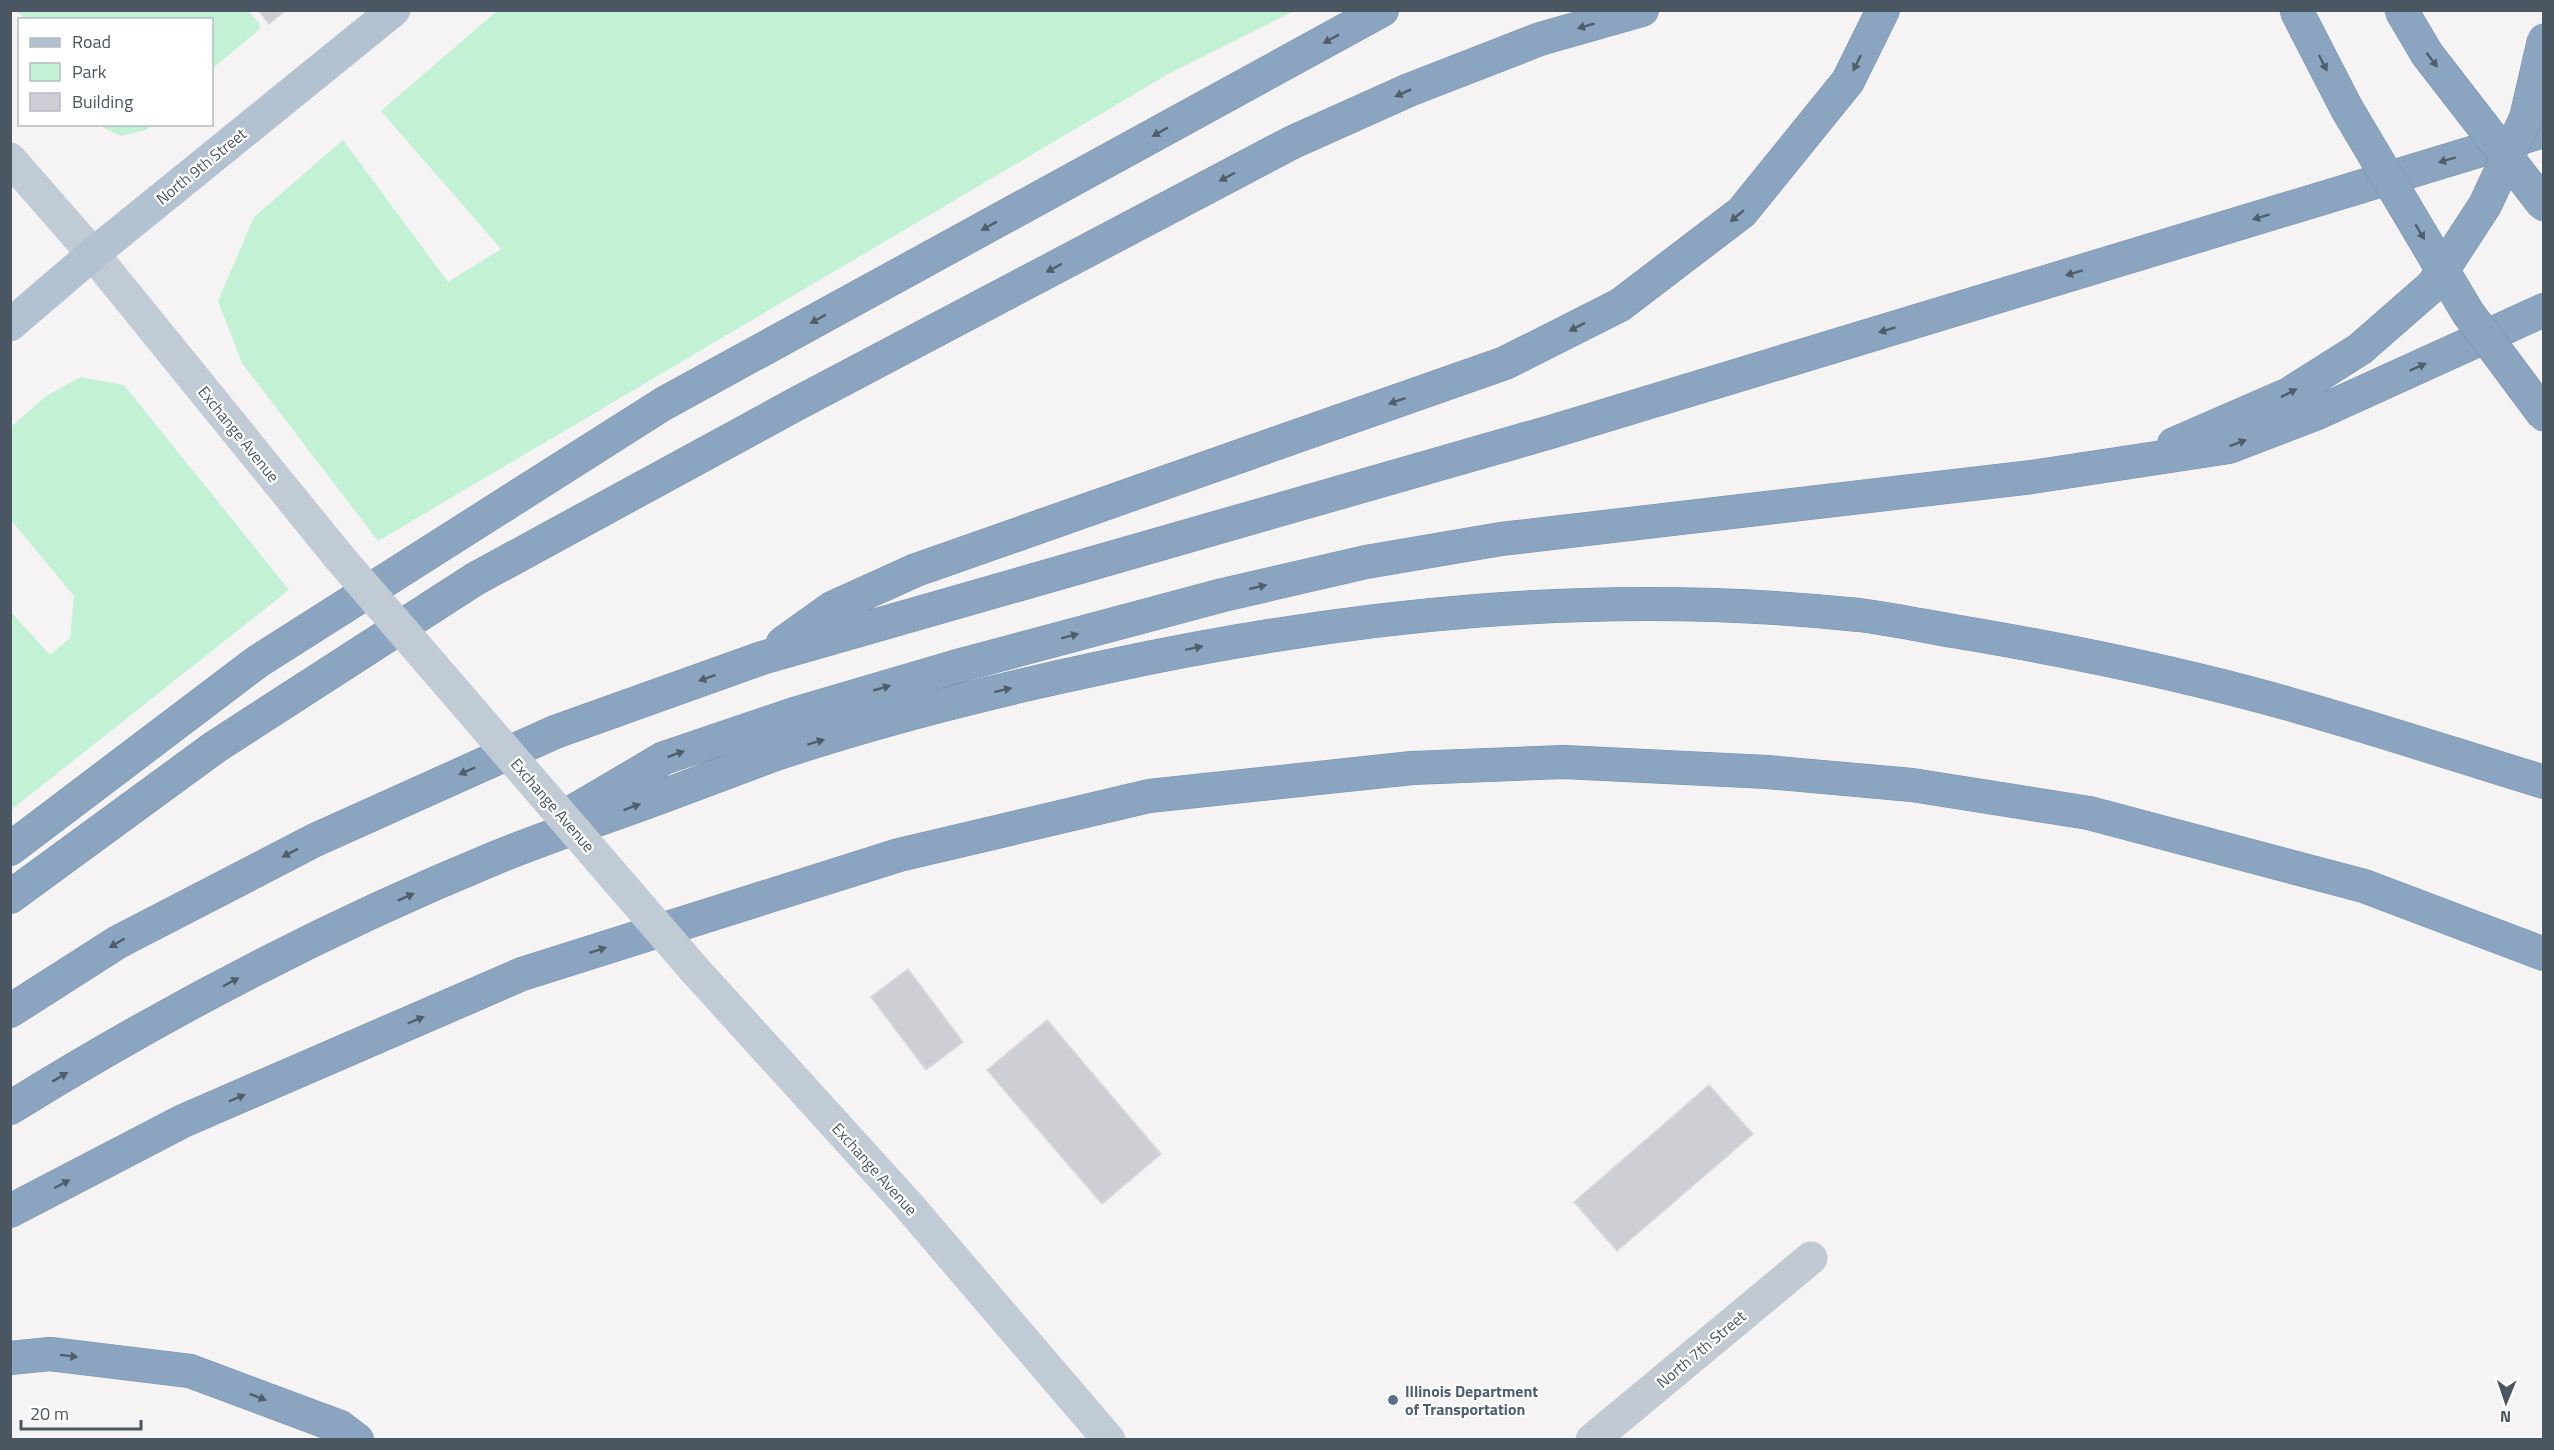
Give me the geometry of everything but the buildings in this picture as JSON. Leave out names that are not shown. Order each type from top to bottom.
[{"type":"highway","points":[[10,849],[257,662],[663,404],[1382,10]]},
{"type":"highway","points":[[10,897],[215,747],[475,579],[798,403],[1293,142],[1409,90],[1540,39],[1642,10]]},
{"type":"highway","points":[[762,658],[832,608],[916,570],[1505,363],[1620,305],[1742,212],[1848,81],[1883,10]]},
{"type":"highway","points":[[2296,10],[2347,109],[2469,313],[2544,415]]},
{"type":"highway","points":[[2401,10],[2427,54],[2544,206]]},
{"type":"highway","points":[[2140,460],[2289,394],[2360,350],[2432,286],[2485,205],[2526,118],[2544,40]]},
{"type":"highway","points":[[10,1011],[118,942],[315,840],[555,732],[762,658],[1554,430],[2544,131]]},
{"type":"highway","points":[[498,856],[664,758],[724,736],[944,670],[1223,595],[1366,562],[1501,539],[2032,477],[2229,447],[2315,414],[2544,310]]},
{"type":"highway","points":[[10,1108],[110,1048],[300,946],[498,856],[775,755],[915,713],[1053,678],[1200,646],[1283,632],[1428,614],[1564,605],[1710,606],[1863,616],[2072,652],[2285,702],[2544,782]]},
{"type":"highway","points":[[10,1211],[183,1121],[522,974],[899,855],[1149,796],[1412,768],[1564,762],[1767,772],[1912,785],[2089,813],[2364,886],[2544,954]]},
{"type":"highway","points":[[10,1358],[50,1354],[190,1371],[340,1427],[357,1440]]},
{"type":"main road","name":"North 9th Street","points":[[10,325],[93,254],[394,10]]},
{"type":"street","name":"Exchange Avenue","points":[[10,159],[93,254],[339,556],[693,968],[909,1206],[1110,1440]]},
{"type":"street","name":"North 7th Street","points":[[1592,1440],[1811,1258]]},
{"type":"green space","points":[[17,11],[248,11],[259,23],[260,29],[213,68],[213,18],[23,18]]},
{"type":"green space","points":[[497,11],[1294,11],[1170,73],[378,541],[242,363],[218,301],[254,217],[343,140],[448,282],[501,249],[381,111]]},
{"type":"green space","points":[[100,126],[152,126],[146,130],[121,136]]},
{"type":"green space","points":[[81,377],[124,385],[289,590],[11,810],[11,612],[50,655],[70,638],[74,596],[11,520],[11,427],[46,396]]},
{"type":"place","name":"Illinois Department of Transportation","points":[[1393,1400]]}]
